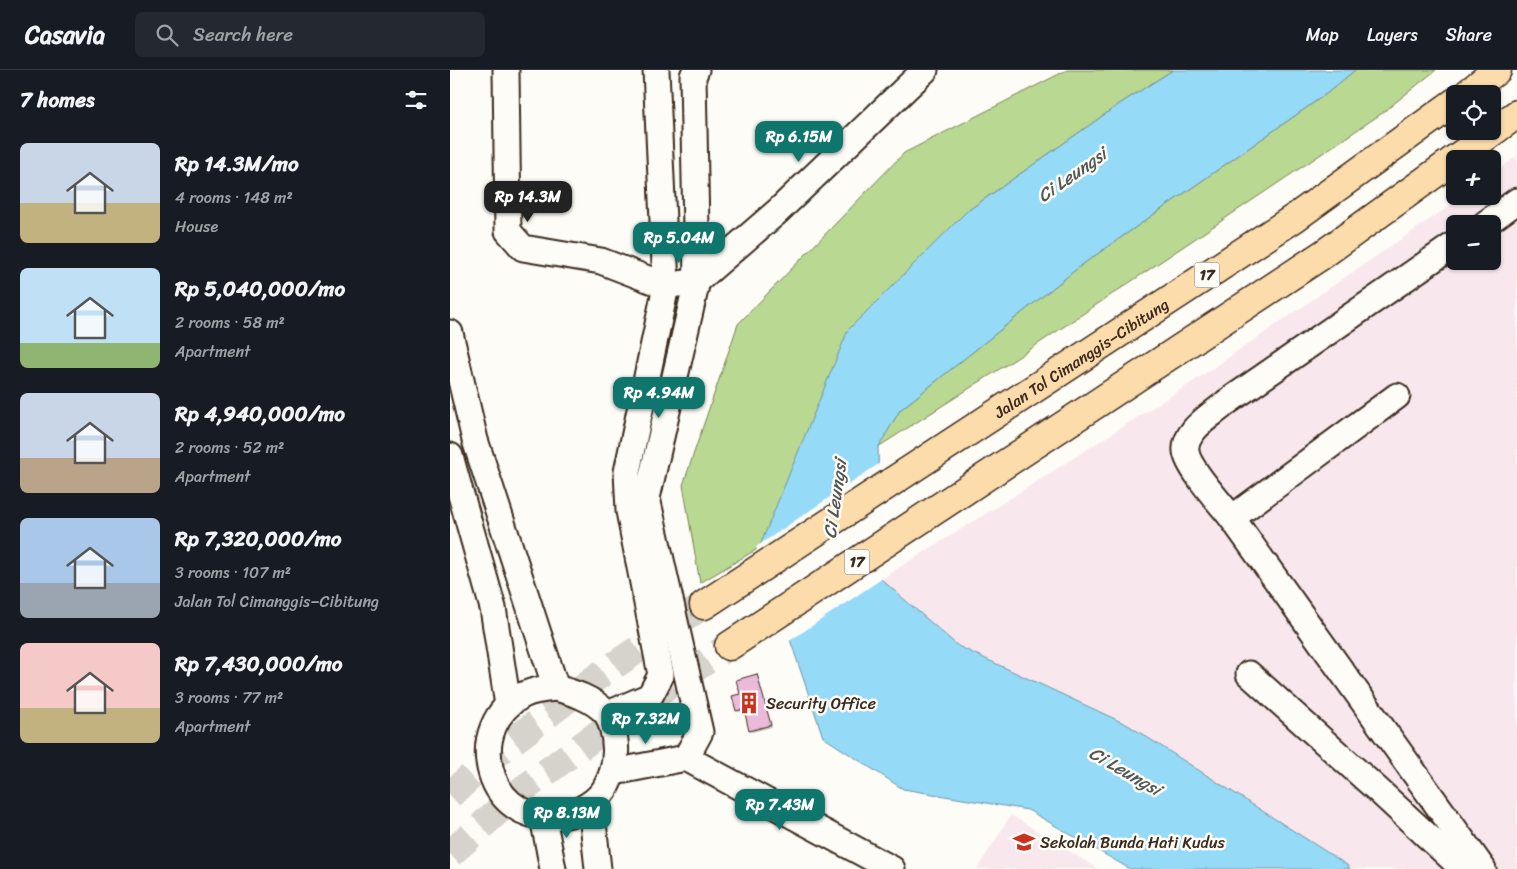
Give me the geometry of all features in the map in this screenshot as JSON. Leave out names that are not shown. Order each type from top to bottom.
[{"type":"highway","points":[[1478,85],[1497,70]]},
{"type":"highway","name":"Jalan Tol Cimanggis–Cibitung","points":[[704,605],[1296,217],[1446,109]]},
{"type":"highway","name":"17","points":[[1467,150],[1517,114]]},
{"type":"highway","name":"17","points":[[729,646],[1322,255],[1446,165]]},
{"type":"street","points":[[506,70],[508,231],[523,248],[601,261],[666,286],[697,281],[778,211],[925,70]]},
{"type":"street","points":[[608,714],[650,696],[661,675],[629,510],[627,472],[666,286],[656,70]]},
{"type":"street","points":[[686,758],[700,732],[647,498],[697,281],[693,76],[696,70]]},
{"type":"street","points":[[1498,215],[1517,202]]},
{"type":"street","points":[[1446,250],[1227,402],[1196,428],[1187,444],[1187,457],[1483,869]]},
{"type":"street","points":[[450,333],[476,440],[556,688]]},
{"type":"street","points":[[1232,518],[1397,396]]},
{"type":"street","points":[[450,456],[493,608],[508,705]]},
{"type":"street","points":[[1249,674],[1373,785],[1462,869]]},
{"type":"street","points":[[556,688],[583,696],[608,714],[617,752],[614,772],[605,790],[592,804],[568,816],[542,817],[525,812],[510,802],[498,789],[490,772],[487,754],[490,736],[497,719],[508,705],[522,695],[538,689],[556,688]]},
{"type":"street","points":[[614,772],[686,758],[892,869]]},
{"type":"street","points":[[592,804],[598,869]]},
{"type":"street","points":[[542,817],[553,869]]},
{"type":"shaded area","points":[[1517,156],[1517,869],[1350,869],[1347,865],[1128,725],[958,646],[881,579],[1197,379],[1451,205],[1501,205],[1501,168]]},
{"type":"shaded area","name":"Sekolah Bunda Hati Kudus","points":[[1011,815],[1098,869],[977,869]]},
{"type":"green space","points":[[1067,70],[1173,70],[1121,103],[966,212],[759,548],[700,583],[683,485],[738,324],[904,153]]},
{"type":"green space","points":[[1355,70],[1436,70],[1381,114],[1020,356],[878,447],[900,410],[1083,264],[1326,94]]},
{"type":"water","name":"Ci Leungsi","points":[[1173,70],[1355,70],[1326,94],[1083,264],[900,410],[878,448],[881,579],[958,646],[1128,725],[1347,865],[1350,869],[1130,869],[1028,810],[903,789],[823,737],[759,548],[848,330],[966,212],[1121,103]]},
{"type":"pier","points":[[880,463],[883,578],[788,642],[756,547]]},
{"type":"building","name":"Security Office","points":[[757,674],[771,725],[749,731],[744,709],[736,711],[732,696],[740,694],[736,680]]},
{"type":"tunnel","points":[[450,795],[495,755],[594,679],[704,605]]},
{"type":"tunnel","points":[[450,854],[518,793],[621,717],[729,646]]},
{"type":"place","name":"Security Office","points":[[749,703]]},
{"type":"place","name":"Sekolah Bunda Hati Kudus","points":[[1024,842]]}]
